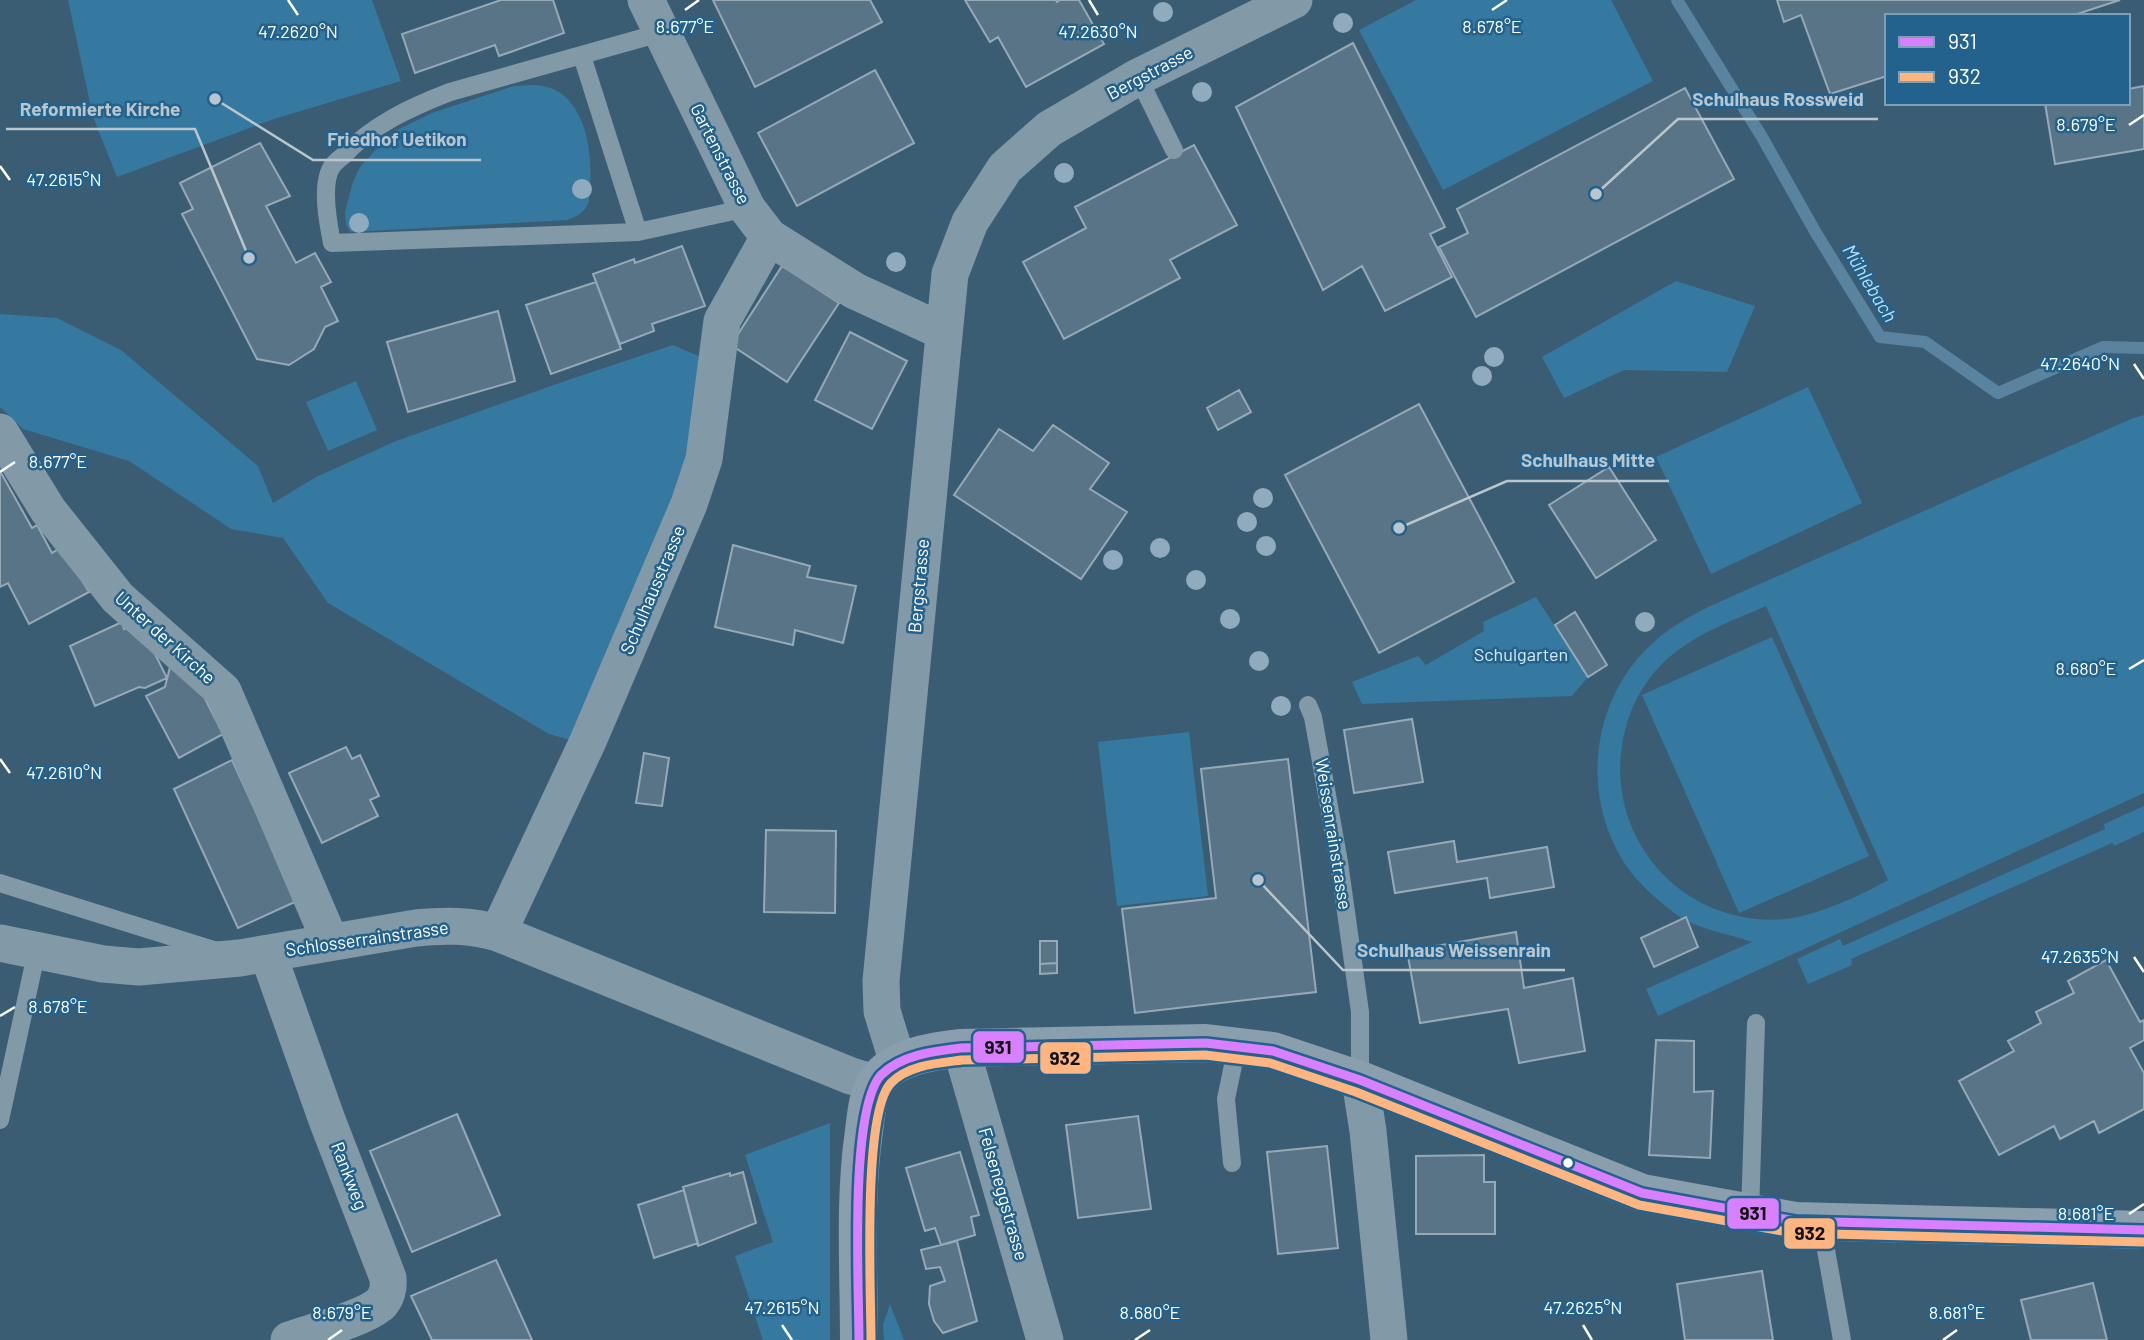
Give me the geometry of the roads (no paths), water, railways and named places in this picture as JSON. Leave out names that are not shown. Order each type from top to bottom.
[{"type":"street","name":"Gartenstrasse","points":[[646,0],[747,208],[769,237],[855,291],[944,332]]},
{"type":"street","name":"Bergstrasse","points":[[886,1073],[881,981],[950,274],[970,222],[1005,168],[1049,129],[1138,78],[1294,0]]},
{"type":"street","name":"Schulhausstrasse","points":[[498,933],[589,741],[690,505],[704,459],[722,321],[769,237]]},
{"type":"street","name":"Unter der Kirche","points":[[0,432],[48,510],[118,598],[223,691],[330,941]]},
{"type":"street","name":"Schlosserrainstrasse","points":[[0,943],[103,964],[139,967],[254,956],[330,941],[444,925],[478,927],[851,1076],[886,1073]]},
{"type":"street","name":"Rankweg","points":[[254,956],[327,1119],[386,1270],[389,1287],[379,1304],[370,1309],[353,1318],[289,1340]]},
{"type":"street","points":[[859,1340],[858,1171],[867,1108],[886,1073],[937,1050],[1206,1043],[1273,1051],[1360,1080],[1642,1193],[1795,1221],[2144,1230]]},
{"type":"street","name":"Felseneggstrasse","points":[[961,1048],[1045,1340]]},
{"type":"street","name":"Weissenrainstrasse","points":[[1360,1080],[1371,1152],[1389,1340]]},
{"type":"lane","points":[[660,33],[450,92],[416,105],[386,121],[353,145],[331,168],[326,192],[332,243],[638,232],[747,208]]},
{"type":"lane","points":[[582,56],[638,232]]},
{"type":"lane","points":[[1138,78],[1174,150]]},
{"type":"lane","name":"Weissenrainstrasse","points":[[1308,705],[1313,717],[1336,849],[1360,1012],[1360,1080]]},
{"type":"lane","points":[[0,883],[254,956]]},
{"type":"lane","points":[[0,1120],[37,950]]},
{"type":"lane","points":[[1750,1214],[1756,1023]]},
{"type":"lane","points":[[1232,1163],[1226,1099],[1237,1046]]},
{"type":"lane","points":[[1821,1222],[1842,1340]]},
{"type":"waterway","name":"Mühlebach","points":[[1677,0],[1762,137],[1816,233],[1880,337],[1925,342],[1998,393],[2103,347],[2144,348]]},
{"type":"place","name":"Friedhof Uetikon","points":[[215,99]]},
{"type":"place","name":"Schulhaus Rossweid","points":[[1596,194]]},
{"type":"place","name":"Reformierte Kirche","points":[[249,258]]},
{"type":"place","name":"Schulhaus Mitte","points":[[1399,528]]},
{"type":"place","name":"Schulhaus Weissenrain","points":[[1258,880]]},
{"type":"park label","name":"Schulgarten","points":[[1521,655]]}]
